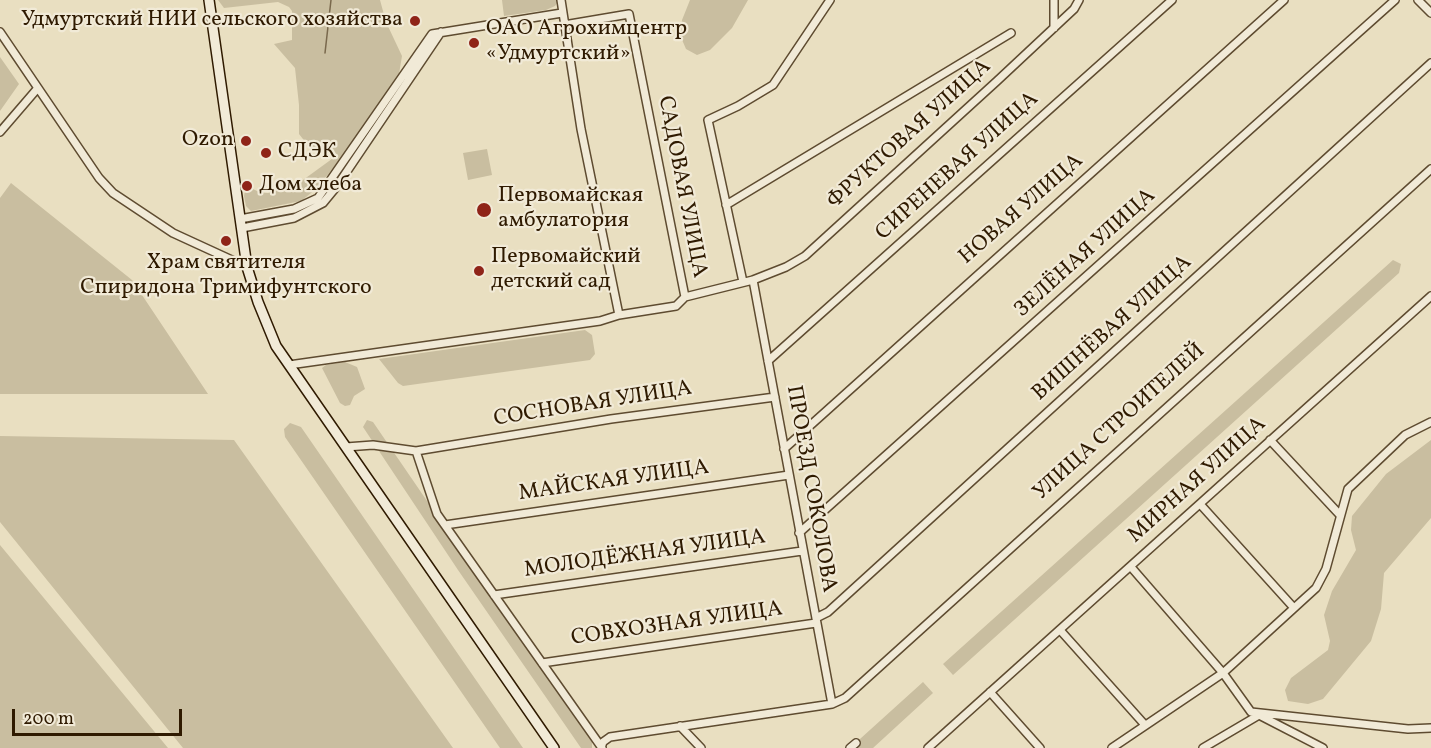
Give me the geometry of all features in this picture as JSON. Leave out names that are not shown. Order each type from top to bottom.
[{"type":"street","points":[[209,0],[247,267],[258,303],[276,346],[554,748]]},
{"type":"street","points":[[561,0],[581,129],[619,315]]},
{"type":"street","points":[[743,282],[708,120],[738,106],[773,85],[830,0]]},
{"type":"street","points":[[1054,0],[1054,28]]},
{"type":"street","name":"ФРУКТОВАЯ УЛИЦА","points":[[289,365],[600,321],[619,315],[676,306],[685,297],[753,280],[786,267],[805,256],[1054,28],[1074,9],[1079,0]]},
{"type":"street","name":"СИРЕНЕВАЯ УЛИЦА","points":[[768,361],[1172,0]]},
{"type":"street","name":"НОВАЯ УЛИЦА","points":[[784,449],[990,261],[1284,0]]},
{"type":"street","name":"ЗЕЛЁНАЯ УЛИЦА","points":[[799,533],[1395,0]]},
{"type":"street","points":[[1418,0],[1431,13]]},
{"type":"street","points":[[241,223],[294,219],[323,203],[338,186],[441,32],[562,13]]},
{"type":"street","name":"САДОВАЯ УЛИЦА","points":[[564,25],[629,14],[685,297]]},
{"type":"street","points":[[0,32],[99,178],[113,193],[173,233],[247,267]]},
{"type":"street","name":"ФРУКТОВАЯ УЛИЦА","points":[[726,205],[1011,33]]},
{"type":"street","name":"ВИШНЁВАЯ УЛИЦА","points":[[816,621],[1431,63]]},
{"type":"street","points":[[0,132],[37,89]]},
{"type":"street","name":"УЛИЦА СТРОИТЕЛЕЙ","points":[[832,704],[845,698],[1431,169]]},
{"type":"street","name":"ПРОЕЗД СОКОЛОВА","points":[[753,280],[832,704]]},
{"type":"street","name":"МИРНАЯ УЛИЦА","points":[[929,748],[1431,296]]},
{"type":"street","name":"СОСНОВАЯ УЛИЦА","points":[[346,447],[373,446],[416,451],[612,418],[775,397]]},
{"type":"street","points":[[1112,748],[1223,673],[1316,588],[1326,569],[1344,498],[1354,482],[1405,435],[1431,422]]},
{"type":"street","points":[[1270,440],[1340,515]]},
{"type":"street","points":[[405,451],[420,463]]},
{"type":"street","points":[[416,451],[434,506],[445,525],[601,748],[610,737],[832,704]]},
{"type":"street","name":"МАЙСКАЯ УЛИЦА","points":[[445,525],[789,475]]},
{"type":"street","points":[[1200,504],[1294,608]]},
{"type":"street","name":"МОЛОДЁЖНАЯ УЛИЦА","points":[[494,595],[802,551]]},
{"type":"street","points":[[1131,567],[1223,673],[1251,712],[1323,748]]},
{"type":"street","name":"СОВХОЗНАЯ УЛИЦА","points":[[542,663],[816,621]]},
{"type":"street","points":[[1060,630],[1145,725]]},
{"type":"street","points":[[990,692],[1040,748]]},
{"type":"street","points":[[1203,748],[1259,715],[1408,729],[1431,728]]},
{"type":"street","points":[[680,726],[701,748]]},
{"type":"shaded area","points":[[218,0],[380,0],[386,22],[402,56],[399,74],[339,161],[316,189],[301,201],[251,211],[246,206],[244,196],[245,190],[249,187],[268,193],[303,180],[336,156],[332,148],[310,148],[299,134],[295,68],[274,44],[292,40],[292,11],[278,2],[224,8]]},
{"type":"shaded area","points":[[502,0],[559,0],[555,6],[546,10],[504,16]]},
{"type":"shaded area","points":[[690,0],[748,0],[732,28],[710,50],[697,55],[686,49],[680,35],[682,20]]},
{"type":"shaded area","points":[[433,36],[436,38],[325,198],[304,213],[252,224],[251,220],[303,209],[319,199]]},
{"type":"shaded area","points":[[0,57],[19,84],[0,111]]},
{"type":"shaded area","points":[[487,149],[492,175],[468,180],[463,153]]},
{"type":"shaded area","points":[[11,183],[132,280],[208,394],[0,394],[0,198]]},
{"type":"shaded area","points":[[1393,260],[1401,264],[1399,273],[953,675],[943,664]]},
{"type":"shaded area","points":[[585,330],[592,335],[595,354],[590,360],[403,386],[379,359]]},
{"type":"shaded area","points":[[345,362],[357,367],[365,389],[354,396],[350,405],[345,406],[340,403],[322,368],[326,365]]},
{"type":"shaded area","points":[[367,420],[373,422],[592,742],[592,748],[581,748],[458,570],[363,427]]},
{"type":"shaded area","points":[[290,423],[301,427],[523,748],[500,748],[285,437],[284,429]]},
{"type":"shaded area","points":[[0,436],[234,440],[453,748],[183,748],[0,522]]},
{"type":"shaded area","points":[[1431,440],[1431,518],[1384,573],[1381,609],[1371,641],[1323,699],[1308,704],[1288,701],[1285,690],[1291,678],[1328,650],[1330,641],[1324,615],[1332,591],[1356,550],[1351,530],[1352,516],[1386,474]]},
{"type":"shaded area","points":[[0,545],[168,748],[0,748]]},
{"type":"shaded area","points":[[923,682],[933,693],[873,748],[850,748]]},
{"type":"waterway","points":[[325,53],[331,0]]},
{"type":"place","name":"Удмуртский НИИ сельского хозяйства","points":[[415,21]]},
{"type":"place","name":"ОАО Агрохимцентр «Удмуртский»","points":[[474,43]]},
{"type":"place","name":"Ozon","points":[[246,141]]},
{"type":"place","name":"СДЭК","points":[[266,153]]},
{"type":"place","name":"Дом хлеба","points":[[247,186]]},
{"type":"place","name":"Первомайская амбулатория","points":[[484,210]]},
{"type":"place","name":"Храм святителя Спиридона Тримифунтского","points":[[226,241]]},
{"type":"place","name":"Первомайский детский сад","points":[[479,271]]}]
